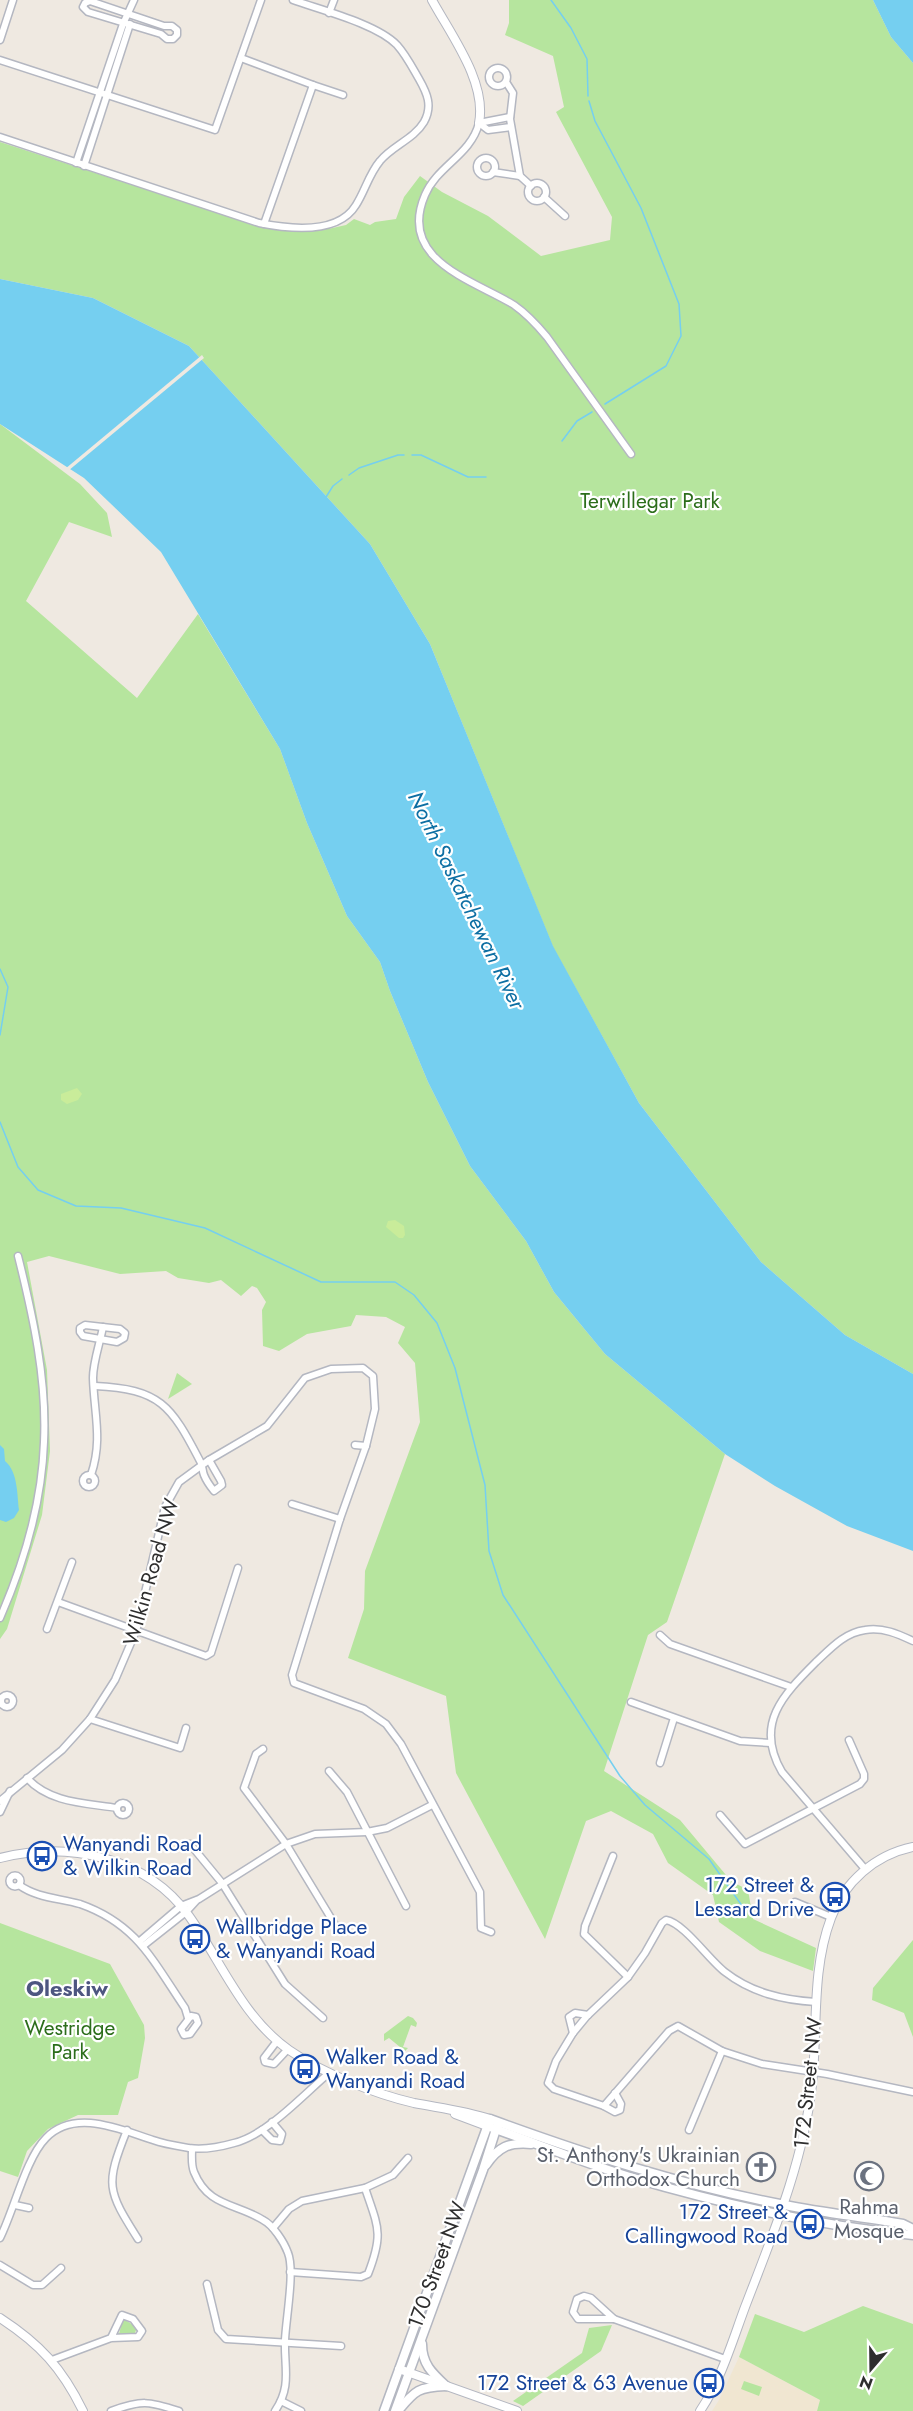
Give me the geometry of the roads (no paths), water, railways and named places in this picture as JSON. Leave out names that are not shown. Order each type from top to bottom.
[{"type":"main road","points":[[493,2124],[682,2181],[783,2205],[903,2224],[913,2229]]},
{"type":"main road","points":[[493,2124],[547,2148],[628,2176],[687,2193],[780,2214],[913,2235]]},
{"type":"main road","name":"170 Street NW","points":[[397,2411],[483,2170],[493,2124]]},
{"type":"main road","name":"170 Street NW","points":[[384,2411],[493,2124]]},
{"type":"main road","points":[[483,2170],[494,2154],[506,2145],[529,2144],[547,2148]]},
{"type":"main road","points":[[423,2335],[425,2363],[446,2386]]},
{"type":"main road","points":[[397,2411],[420,2389],[446,2386]]},
{"type":"street","points":[[0,40],[13,0]]},
{"type":"street","points":[[84,166],[134,0]]},
{"type":"street","points":[[0,60],[215,130],[261,0]]},
{"type":"street","points":[[0,137],[264,224],[294,227],[322,226],[344,219],[357,203],[380,160],[419,128],[428,112],[426,93],[408,59],[397,45],[377,31],[293,0]]},
{"type":"street","points":[[329,13],[334,0]]},
{"type":"street","points":[[432,0],[477,83],[481,105],[479,123],[469,146],[435,179],[426,192],[419,218],[425,244],[443,266],[515,306],[532,319],[631,454]]},
{"type":"street","points":[[90,1],[164,26],[172,26],[177,30],[177,35],[173,39],[167,39],[161,34],[127,25],[88,12],[83,8],[85,3],[90,1]]},
{"type":"street","points":[[241,58],[343,95]]},
{"type":"street","points":[[506,82],[514,96],[510,117],[520,176]]},
{"type":"street","points":[[264,224],[314,85]]},
{"type":"street","points":[[76,163],[104,95]]},
{"type":"street","points":[[479,123],[510,117]]},
{"type":"street","points":[[479,123],[488,130],[511,127]]},
{"type":"street","points":[[493,172],[520,176],[531,186]]},
{"type":"street","points":[[539,184],[544,186],[546,192],[540,201],[532,199],[529,194],[531,186],[539,184]]},
{"type":"street","points":[[544,197],[565,216]]},
{"type":"street","points":[[0,1618],[26,1550],[35,1510],[44,1442],[41,1375],[32,1317],[18,1256]]},
{"type":"street","points":[[85,1324],[103,1327],[120,1329],[125,1333],[124,1338],[117,1342],[100,1340],[83,1336],[80,1332],[80,1328],[85,1324]]},
{"type":"street","points":[[91,1475],[98,1443],[93,1377],[103,1327]]},
{"type":"street","name":"Wilkin Road NW","points":[[1,1808],[10,1791],[62,1750],[90,1719],[115,1680],[136,1631],[165,1507],[179,1482],[202,1464],[267,1426],[305,1378],[331,1369],[363,1368],[373,1376],[375,1409],[366,1446]]},
{"type":"street","points":[[95,1386],[125,1387],[144,1392],[160,1402],[172,1413],[202,1464]]},
{"type":"street","points":[[355,1445],[366,1446],[340,1519],[292,1675],[294,1683],[364,1709],[386,1724],[401,1744],[480,1892],[481,1928],[491,1932]]},
{"type":"street","name":"Wilkin Road NW","points":[[202,1464],[204,1476],[214,1491],[222,1485],[222,1481],[209,1460]]},
{"type":"street","points":[[292,1504],[340,1519]]},
{"type":"street","points":[[47,1629],[72,1562]]},
{"type":"street","points":[[58,1602],[206,1656],[211,1653],[238,1568]]},
{"type":"street","points":[[866,1869],[782,1772],[771,1743],[774,1713],[791,1687],[836,1643],[856,1632],[867,1629],[883,1630],[913,1641]]},
{"type":"street","points":[[660,1635],[670,1644],[791,1687]]},
{"type":"street","points":[[631,1702],[740,1741],[756,1744],[771,1743]]},
{"type":"street","points":[[660,1763],[674,1718]]},
{"type":"street","points":[[90,1719],[180,1748],[186,1728]]},
{"type":"street","points":[[720,1815],[745,1844],[860,1784],[864,1779],[864,1774],[849,1740]]},
{"type":"street","points":[[263,1749],[256,1754],[244,1788],[286,1844],[337,1928]]},
{"type":"street","points":[[329,1771],[347,1792],[406,1906]]},
{"type":"street","points":[[27,1778],[35,1788],[60,1799],[117,1808]]},
{"type":"street","points":[[141,1943],[222,1883],[286,1844],[315,1834],[367,1832],[387,1828],[432,1805]]},
{"type":"street","points":[[190,1844],[222,1883],[285,1984],[323,2018]]},
{"type":"street","name":"172 Street NW","points":[[700,2411],[725,2359],[780,2214],[801,2151],[813,2072],[820,1958],[831,1917],[849,1885],[866,1869],[889,1854],[913,1847]]},
{"type":"street","points":[[0,1856],[38,1850],[95,1855],[147,1878],[184,1909],[256,2020],[288,2049],[329,2073],[416,2103],[467,2112],[493,2124]]},
{"type":"street","points":[[613,1856],[585,1926],[584,1934],[628,1977]]},
{"type":"street","points":[[19,1886],[42,1896],[72,1902],[101,1912],[123,1925],[141,1943],[185,2008],[188,2018]]},
{"type":"street","points":[[795,1902],[831,1917]]},
{"type":"street","points":[[615,2093],[621,2104],[620,2110],[615,2112],[554,2089],[549,2084],[548,2078],[573,2033],[588,2015],[628,1977],[662,1923],[670,1921],[679,1926],[720,1969],[743,1984],[780,1998],[816,2002]]},
{"type":"street","points":[[573,2033],[569,2017],[575,2013],[588,2015]]},
{"type":"street","points":[[604,2106],[675,2027],[681,2027],[722,2051],[762,2064],[913,2092]]},
{"type":"street","points":[[277,2041],[264,2058],[265,2062],[274,2064],[288,2049]]},
{"type":"street","points":[[689,2130],[722,2051]]},
{"type":"street","points":[[0,2238],[28,2168],[46,2138],[65,2127],[94,2121],[156,2141],[192,2149],[213,2148],[237,2143],[262,2130],[329,2073]]},
{"type":"street","points":[[262,2130],[272,2140],[280,2141],[282,2134],[272,2122]]},
{"type":"street","points":[[127,2130],[113,2164],[111,2182],[116,2205],[138,2239]]},
{"type":"street","points":[[192,2149],[193,2170],[207,2193],[219,2202],[264,2220],[273,2228],[288,2253],[290,2272],[285,2343],[287,2381],[281,2401],[275,2411]]},
{"type":"street","points":[[273,2228],[289,2209],[302,2200],[365,2188],[393,2175],[408,2158]]},
{"type":"street","points":[[290,2272],[361,2277],[368,2274],[378,2249],[378,2229],[365,2188]]},
{"type":"street","points":[[15,2205],[30,2208]]},
{"type":"street","points":[[0,2265],[33,2285],[42,2284],[61,2268]]},
{"type":"street","points":[[207,2284],[218,2330],[226,2339],[341,2346]]},
{"type":"street","points":[[614,2319],[591,2298],[584,2296],[577,2299],[573,2312],[578,2319],[614,2319],[725,2359]]},
{"type":"street","points":[[52,2360],[111,2338],[138,2337],[142,2331],[133,2319],[122,2315],[111,2338]]},
{"type":"street","points":[[0,2318],[28,2337],[52,2360],[73,2390],[83,2411]]},
{"type":"street","points":[[399,2369],[517,2411]]},
{"type":"street","points":[[281,2401],[301,2411]]},
{"type":"street","points":[[111,2411],[128,2405],[150,2402],[179,2411]]},
{"type":"water","points":[[873,0],[913,0],[913,63],[891,37]]},
{"type":"water","name":"North Saskatchewan River","points":[[0,279],[93,298],[189,346],[370,544],[430,644],[553,946],[639,1103],[761,1262],[845,1335],[913,1374],[913,1551],[847,1526],[775,1486],[725,1454],[605,1354],[554,1292],[526,1241],[470,1166],[428,1082],[380,962],[347,916],[307,823],[280,749],[161,552],[84,478],[0,424]]},
{"type":"water","points":[[0,1445],[4,1449],[5,1461],[15,1477],[19,1510],[14,1518],[6,1522],[0,1520]]},
{"type":"waterway","points":[[551,0],[571,28],[587,59],[588,96]]},
{"type":"waterway","points":[[589,101],[595,121],[641,208],[679,304],[681,336],[666,366],[605,404]]},
{"type":"waterway","points":[[562,441],[577,421],[592,412]]},
{"type":"waterway","points":[[349,475],[359,468],[404,455]]},
{"type":"waterway","points":[[412,455],[421,455],[468,477],[486,477]]},
{"type":"waterway","points":[[326,497],[333,486],[342,479]]},
{"type":"waterway","points":[[0,969],[8,987],[0,1035]]},
{"type":"waterway","points":[[0,1122],[18,1167],[38,1190],[76,1206],[121,1208],[205,1228],[321,1282],[395,1282],[414,1295],[437,1323],[455,1368],[485,1485],[489,1551],[503,1595],[620,1776],[645,1805],[709,1859],[745,1910]]},
{"type":"place","name":"Wanyandi Road & Wilkin Road","points":[[42,1856]]},
{"type":"place","name":"172 Street & Lessard Drive","points":[[835,1897]]},
{"type":"place","name":"Wallbridge Place & Wanyandi Road","points":[[195,1939]]},
{"type":"place","name":"Walker Road & Wanyandi Road","points":[[305,2069]]},
{"type":"place","name":"St. Anthony's Ukrainian Orthodox Church","points":[[761,2167]]},
{"type":"place","name":"Rahma Mosque","points":[[869,2176]]},
{"type":"place","name":"172 Street & Callingwood Road","points":[[809,2224]]},
{"type":"place","name":"172 Street & 63 Avenue","points":[[709,2383]]},
{"type":"district","name":"Oleskiw","points":[[67,1988]]},
{"type":"park label","name":"Terwillegar Park","points":[[650,501]]},
{"type":"park label","name":"Westridge Park","points":[[70,2040]]}]
